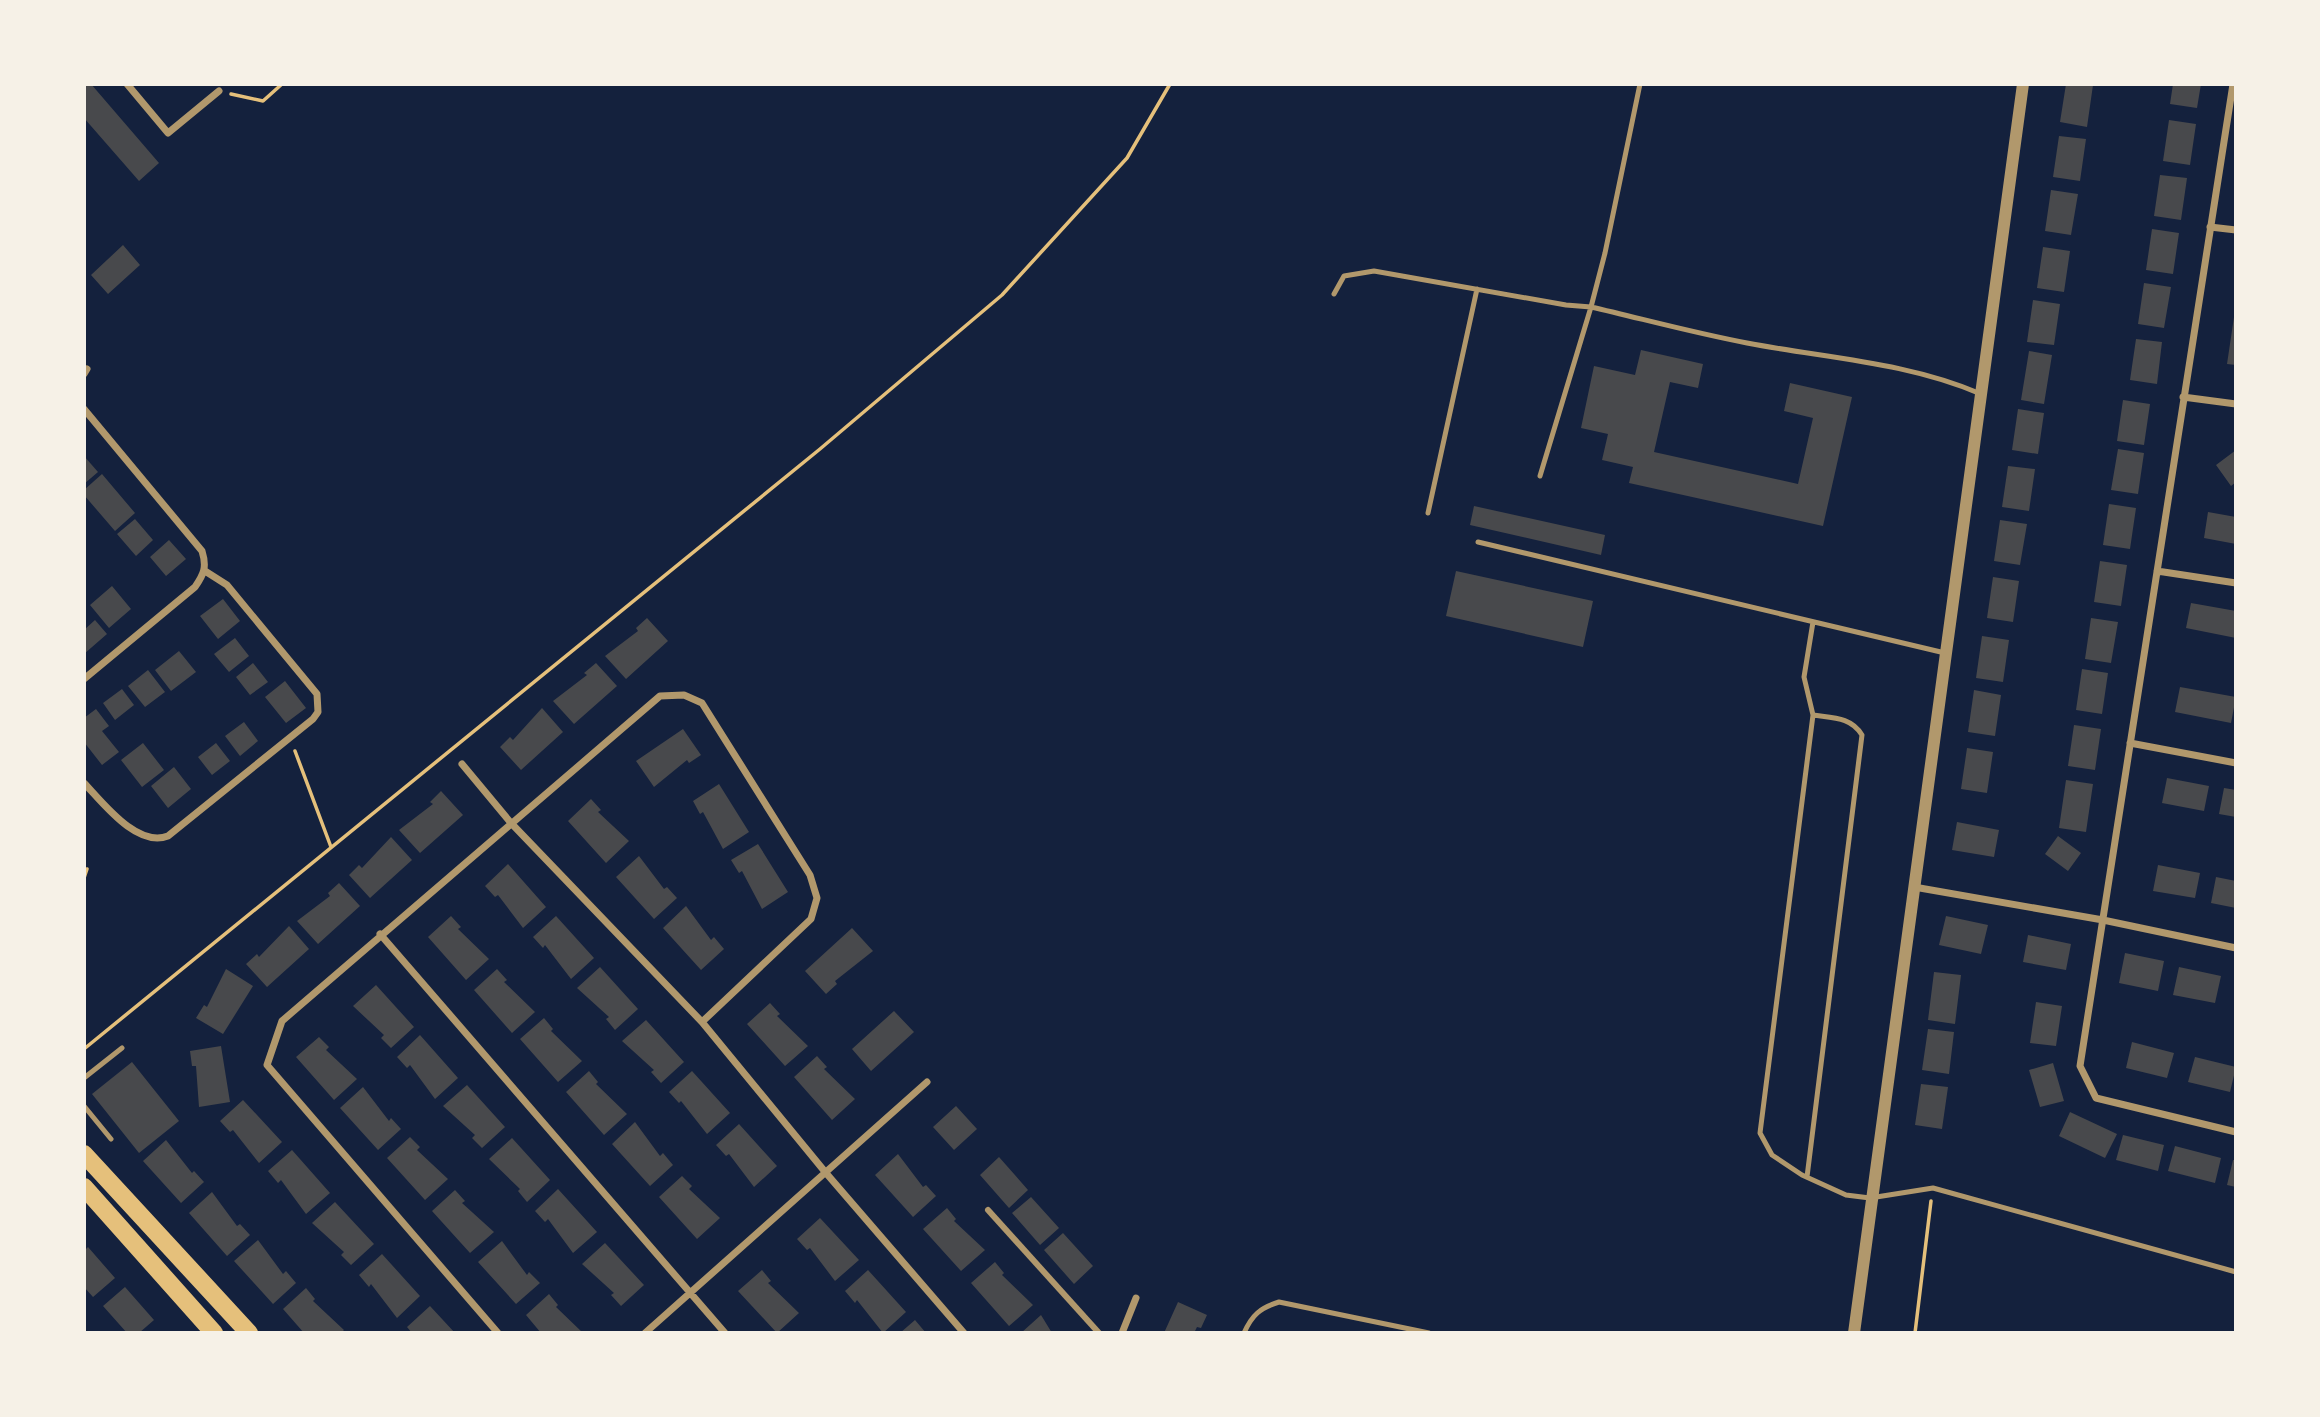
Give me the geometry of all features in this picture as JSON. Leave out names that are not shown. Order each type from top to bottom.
[{"type":"main road","points":[[84,1154],[249,1333]]},
{"type":"main road","points":[[84,1186],[214,1333]]},
{"type":"street","points":[[127,84],[168,133],[219,90]]},
{"type":"street","points":[[1854,1333],[1870,1198],[2023,84]]},
{"type":"street","points":[[2232,84],[2080,1066],[2096,1098],[2236,1132]]},
{"type":"street","points":[[2210,227],[2236,230]]},
{"type":"street","points":[[2183,397],[2236,404]]},
{"type":"street","points":[[84,409],[202,551],[205,571],[195,587],[84,679]]},
{"type":"street","points":[[84,783],[124,822],[151,838],[160,839],[168,836],[318,712],[317,694],[227,585],[205,571]]},
{"type":"street","points":[[2157,571],[2236,583]]},
{"type":"street","points":[[498,1333],[267,1065],[282,1021],[660,696],[684,695],[702,703],[810,876],[817,898],[811,919],[702,1022]]},
{"type":"street","points":[[2130,743],[2236,763]]},
{"type":"street","points":[[461,764],[511,822],[702,1022],[826,1173],[964,1333]]},
{"type":"street","points":[[1914,887],[2103,920],[2236,948]]},
{"type":"street","points":[[380,934],[725,1333]]},
{"type":"street","points":[[645,1333],[927,1082]]},
{"type":"street","points":[[988,1210],[1099,1333]]},
{"type":"street","points":[[1122,1333],[1136,1298]]},
{"type":"lane","points":[[1540,476],[1605,253],[1640,84]]},
{"type":"lane","points":[[1334,294],[1344,276],[1374,271],[1566,305],[1591,307],[1746,343],[1888,365],[1954,382],[1981,394]]},
{"type":"lane","points":[[1428,513],[1477,289]]},
{"type":"lane","points":[[1478,542],[1945,653]]},
{"type":"lane","points":[[1813,622],[1804,677],[1814,715],[1760,1133],[1772,1155],[1807,1177],[1846,1195],[1870,1198],[1933,1188],[2236,1272]]},
{"type":"lane","points":[[1807,1177],[1862,736],[1856,725],[1843,719],[1814,715]]},
{"type":"lane","points":[[84,1078],[122,1048]]},
{"type":"lane","points":[[84,1106],[111,1139]]},
{"type":"lane","points":[[1244,1333],[1250,1319],[1263,1307],[1279,1302],[1429,1333]]},
{"type":"path","points":[[219,90],[263,101],[282,84]]},
{"type":"path","points":[[84,1049],[820,449],[1002,295],[1127,158],[1170,84]]},
{"type":"path","points":[[290,737],[331,847]]},
{"type":"path","points":[[84,878],[87,869]]},
{"type":"path","points":[[1915,1333],[1933,1188]]},
{"type":"building","points":[[84,84],[91,84],[159,163],[139,181],[84,118]]},
{"type":"building","points":[[2066,84],[2093,85],[2087,127],[2060,122]]},
{"type":"building","points":[[2173,84],[2201,84],[2197,108],[2170,104]]},
{"type":"building","points":[[2169,120],[2196,124],[2190,165],[2163,161]]},
{"type":"building","points":[[2059,136],[2086,139],[2080,181],[2053,177]]},
{"type":"building","points":[[2160,175],[2187,178],[2181,220],[2154,216]]},
{"type":"building","points":[[2051,190],[2078,194],[2071,235],[2045,231]]},
{"type":"building","points":[[2152,229],[2179,233],[2173,274],[2146,270]]},
{"type":"building","points":[[123,245],[140,265],[108,294],[91,275]]},
{"type":"building","points":[[2043,247],[2070,251],[2064,292],[2037,288]]},
{"type":"building","points":[[2144,283],[2171,287],[2164,328],[2138,324]]},
{"type":"building","points":[[2033,300],[2060,304],[2054,345],[2027,342]]},
{"type":"building","points":[[2236,317],[2236,365],[2227,364]]},
{"type":"building","points":[[2136,339],[2162,342],[2157,384],[2130,380]]},
{"type":"building","points":[[1641,350],[1703,364],[1698,388],[1670,382],[1654,452],[1798,484],[1813,418],[1784,411],[1790,383],[1852,397],[1823,526],[1629,483],[1633,467],[1602,460],[1608,434],[1581,428],[1594,366],[1635,375]]},
{"type":"building","points":[[2029,351],[2052,355],[2044,404],[2021,400]]},
{"type":"building","points":[[2123,400],[2150,404],[2144,445],[2117,441]]},
{"type":"building","points":[[2018,409],[2044,413],[2038,454],[2012,450]]},
{"type":"building","points":[[2118,449],[2144,453],[2138,494],[2111,490]]},
{"type":"building","points":[[2236,450],[2236,482],[2231,486],[2216,465]]},
{"type":"building","points":[[84,456],[98,472],[84,484]]},
{"type":"building","points":[[2008,466],[2035,469],[2029,511],[2002,507]]},
{"type":"building","points":[[102,474],[135,513],[115,531],[84,495],[84,490]]},
{"type":"building","points":[[2109,504],[2136,508],[2130,549],[2103,545]]},
{"type":"building","points":[[1474,506],[1605,535],[1601,555],[1470,525]]},
{"type":"building","points":[[2208,512],[2236,517],[2236,544],[2204,538]]},
{"type":"building","points":[[135,519],[153,540],[136,556],[117,534]]},
{"type":"building","points":[[2000,520],[2027,524],[2020,565],[1994,561]]},
{"type":"building","points":[[169,540],[186,559],[166,576],[150,557]]},
{"type":"building","points":[[2100,561],[2127,565],[2121,606],[2094,602]]},
{"type":"building","points":[[1456,571],[1593,601],[1583,647],[1446,616]]},
{"type":"building","points":[[1993,577],[2019,581],[2013,622],[1987,618]]},
{"type":"building","points":[[112,586],[131,609],[109,628],[90,605]]},
{"type":"building","points":[[223,599],[240,621],[218,639],[200,616]]},
{"type":"building","points":[[2191,603],[2236,611],[2236,638],[2186,628]]},
{"type":"building","points":[[647,618],[668,641],[626,679],[605,656],[638,631],[636,628]]},
{"type":"building","points":[[2091,618],[2118,622],[2111,663],[2085,659]]},
{"type":"building","points":[[95,620],[107,634],[84,654],[84,630]]},
{"type":"building","points":[[1982,636],[2009,640],[2003,682],[1976,678]]},
{"type":"building","points":[[235,638],[249,656],[229,672],[214,654]]},
{"type":"building","points":[[179,651],[196,672],[171,691],[155,670]]},
{"type":"building","points":[[253,663],[268,682],[250,695],[236,677]]},
{"type":"building","points":[[596,663],[617,686],[574,724],[553,701],[587,675],[584,673]]},
{"type":"building","points":[[2082,669],[2108,673],[2102,714],[2076,710]]},
{"type":"building","points":[[148,670],[165,692],[145,707],[128,686]]},
{"type":"building","points":[[285,681],[306,708],[286,723],[265,697]]},
{"type":"building","points":[[2180,687],[2236,697],[2231,723],[2175,712]]},
{"type":"building","points":[[122,689],[134,705],[115,720],[103,703]]},
{"type":"building","points":[[1974,690],[2001,695],[1995,736],[1968,732]]},
{"type":"building","points":[[542,708],[563,732],[521,770],[500,747],[510,737],[513,740]]},
{"type":"building","points":[[96,709],[109,726],[102,731],[119,752],[102,765],[84,742],[84,718]]},
{"type":"building","points":[[244,722],[258,741],[240,756],[225,736]]},
{"type":"building","points":[[2074,725],[2101,729],[2095,770],[2068,766]]},
{"type":"building","points":[[683,729],[701,755],[689,763],[687,760],[654,787],[636,761]]},
{"type":"building","points":[[143,743],[164,770],[142,787],[121,760]]},
{"type":"building","points":[[216,743],[230,761],[212,775],[198,757]]},
{"type":"building","points":[[1967,748],[1993,752],[1987,793],[1961,789]]},
{"type":"building","points":[[174,767],[191,789],[168,808],[151,786]]},
{"type":"building","points":[[2167,778],[2209,786],[2204,811],[2162,803]]},
{"type":"building","points":[[2066,780],[2093,784],[2086,832],[2059,828]]},
{"type":"building","points":[[719,784],[749,832],[723,849],[703,812],[700,814],[693,801]]},
{"type":"building","points":[[2224,788],[2236,790],[2236,817],[2219,814]]},
{"type":"building","points":[[441,791],[463,815],[420,853],[399,830],[433,804],[430,802]]},
{"type":"building","points":[[591,799],[601,810],[598,812],[629,841],[606,863],[568,821]]},
{"type":"building","points":[[1957,822],[1999,830],[1994,857],[1952,850]]},
{"type":"building","points":[[2058,836],[2081,853],[2068,871],[2045,854]]},
{"type":"building","points":[[391,837],[412,860],[370,898],[349,875],[359,865],[362,868]]},
{"type":"building","points":[[758,844],[788,892],[762,909],[742,871],[739,873],[731,860]]},
{"type":"building","points":[[639,856],[664,889],[667,887],[677,898],[654,919],[616,877]]},
{"type":"building","points":[[508,864],[546,907],[523,928],[498,895],[495,897],[485,886]]},
{"type":"building","points":[[2158,865],[2200,873],[2195,898],[2153,891]]},
{"type":"building","points":[[2216,877],[2236,881],[2236,908],[2211,903]]},
{"type":"building","points":[[339,883],[360,906],[318,944],[297,921],[330,896],[328,893]]},
{"type":"building","points":[[686,906],[711,940],[714,937],[724,949],[701,970],[663,928]]},
{"type":"building","points":[[451,916],[461,927],[458,929],[489,959],[466,980],[428,937]]},
{"type":"building","points":[[556,916],[594,958],[571,979],[545,945],[543,948],[533,937]]},
{"type":"building","points":[[1946,916],[1988,925],[1981,954],[1939,945]]},
{"type":"building","points":[[289,926],[309,949],[267,987],[246,964],[257,954],[259,957]]},
{"type":"building","points":[[852,928],[873,951],[835,981],[837,984],[826,994],[805,971]]},
{"type":"building","points":[[2028,935],[2071,944],[2066,970],[2023,962]]},
{"type":"building","points":[[2125,953],[2164,961],[2158,991],[2119,983]]},
{"type":"building","points":[[600,967],[638,1009],[615,1030],[606,1019],[609,1017],[577,988]]},
{"type":"building","points":[[2179,967],[2221,976],[2215,1003],[2173,995]]},
{"type":"building","points":[[226,969],[253,986],[223,1034],[196,1018],[204,1005],[207,1007]]},
{"type":"building","points":[[497,969],[507,980],[504,982],[535,1012],[512,1033],[474,990]]},
{"type":"building","points":[[1934,972],[1961,975],[1955,1024],[1928,1020]]},
{"type":"building","points":[[376,985],[414,1027],[391,1048],[381,1038],[384,1035],[353,1006]]},
{"type":"building","points":[[2036,1002],[2062,1006],[2056,1046],[2030,1043]]},
{"type":"building","points":[[770,1003],[780,1014],[777,1016],[808,1046],[785,1066],[747,1024]]},
{"type":"building","points":[[894,1011],[914,1032],[871,1071],[852,1049]]},
{"type":"building","points":[[544,1018],[553,1029],[551,1031],[582,1061],[558,1082],[520,1039]]},
{"type":"building","points":[[646,1020],[684,1062],[661,1083],[651,1072],[654,1070],[622,1041]]},
{"type":"building","points":[[1928,1029],[1954,1032],[1949,1074],[1922,1070]]},
{"type":"building","points":[[420,1035],[458,1078],[435,1099],[410,1065],[407,1068],[397,1057]]},
{"type":"building","points":[[319,1037],[329,1047],[326,1050],[357,1079],[334,1100],[296,1057]]},
{"type":"building","points":[[2132,1042],[2174,1053],[2167,1078],[2126,1068]]},
{"type":"building","points":[[221,1046],[230,1102],[199,1107],[196,1066],[192,1066],[190,1051]]},
{"type":"building","points":[[817,1056],[827,1067],[824,1069],[855,1099],[832,1120],[794,1077]]},
{"type":"building","points":[[2195,1057],[2236,1067],[2230,1092],[2188,1082]]},
{"type":"building","points":[[132,1062],[179,1121],[139,1153],[92,1094]]},
{"type":"building","points":[[2053,1063],[2064,1101],[2040,1107],[2029,1070]]},
{"type":"building","points":[[589,1071],[598,1082],[596,1084],[627,1114],[604,1135],[566,1092]]},
{"type":"building","points":[[692,1071],[730,1113],[707,1134],[681,1101],[679,1103],[669,1092]]},
{"type":"building","points":[[1921,1084],[1948,1087],[1942,1129],[1915,1125]]},
{"type":"building","points":[[467,1085],[505,1127],[482,1148],[472,1138],[475,1135],[443,1106]]},
{"type":"building","points":[[363,1087],[389,1121],[391,1118],[401,1129],[378,1150],[340,1108]]},
{"type":"building","points":[[243,1100],[282,1142],[259,1163],[233,1130],[230,1132],[220,1121]]},
{"type":"building","points":[[956,1106],[977,1129],[954,1150],[933,1127]]},
{"type":"building","points":[[2070,1112],[2117,1134],[2105,1158],[2059,1136]]},
{"type":"building","points":[[635,1122],[660,1156],[663,1153],[673,1165],[650,1186],[612,1144]]},
{"type":"building","points":[[739,1124],[777,1166],[754,1187],[729,1154],[726,1156],[716,1145]]},
{"type":"building","points":[[2123,1135],[2164,1145],[2158,1171],[2116,1160]]},
{"type":"building","points":[[410,1137],[420,1147],[417,1150],[448,1179],[425,1200],[387,1158]]},
{"type":"building","points":[[512,1138],[550,1180],[527,1202],[518,1191],[520,1189],[489,1159]]},
{"type":"building","points":[[166,1140],[192,1173],[194,1171],[204,1182],[181,1203],[143,1161]]},
{"type":"building","points":[[2175,1146],[2221,1158],[2215,1183],[2168,1171]]},
{"type":"building","points":[[292,1150],[330,1193],[306,1214],[281,1180],[278,1183],[268,1171]]},
{"type":"building","points":[[898,1154],[923,1187],[926,1185],[936,1196],[913,1217],[875,1175]]},
{"type":"building","points":[[999,1157],[1028,1190],[1009,1208],[980,1175]]},
{"type":"building","points":[[2233,1160],[2236,1160],[2236,1187],[2227,1185]]},
{"type":"building","points":[[682,1176],[692,1186],[689,1189],[720,1218],[697,1239],[659,1197]]},
{"type":"building","points":[[558,1189],[597,1232],[573,1253],[548,1219],[545,1222],[535,1211]]},
{"type":"building","points":[[455,1190],[465,1201],[462,1203],[494,1232],[470,1253],[432,1211]]},
{"type":"building","points":[[212,1192],[237,1226],[240,1224],[250,1235],[227,1256],[189,1213]]},
{"type":"building","points":[[1031,1197],[1059,1228],[1040,1245],[1012,1213]]},
{"type":"building","points":[[335,1202],[374,1244],[351,1265],[341,1255],[344,1252],[312,1223]]},
{"type":"building","points":[[947,1208],[956,1219],[954,1221],[985,1250],[961,1271],[923,1229]]},
{"type":"building","points":[[820,1218],[859,1260],[835,1281],[810,1248],[807,1250],[797,1239]]},
{"type":"building","points":[[1063,1233],[1093,1266],[1074,1284],[1044,1250]]},
{"type":"building","points":[[258,1240],[283,1274],[286,1271],[296,1283],[273,1304],[234,1261]]},
{"type":"building","points":[[502,1241],[527,1275],[529,1272],[540,1283],[516,1304],[478,1262]]},
{"type":"building","points":[[605,1243],[644,1285],[621,1306],[611,1295],[614,1293],[582,1264]]},
{"type":"building","points":[[88,1247],[115,1278],[93,1297],[84,1287],[84,1251]]},
{"type":"building","points":[[382,1254],[420,1296],[397,1318],[371,1284],[369,1287],[359,1275]]},
{"type":"building","points":[[995,1262],[1004,1273],[1002,1275],[1033,1305],[1009,1326],[971,1283]]},
{"type":"building","points":[[762,1270],[771,1281],[768,1283],[799,1313],[777,1333],[738,1291]]},
{"type":"building","points":[[868,1270],[906,1312],[883,1333],[857,1300],[855,1303],[845,1291]]},
{"type":"building","points":[[125,1287],[154,1320],[139,1333],[127,1333],[103,1306]]},
{"type":"building","points":[[306,1288],[315,1299],[313,1301],[344,1330],[341,1333],[304,1333],[283,1309]]},
{"type":"building","points":[[549,1294],[558,1305],[556,1307],[583,1333],[541,1333],[526,1315]]},
{"type":"building","points":[[1178,1302],[1207,1315],[1201,1328],[1197,1327],[1194,1333],[1164,1333]]},
{"type":"building","points":[[430,1306],[455,1333],[412,1333],[407,1327]]},
{"type":"building","points":[[1041,1315],[1052,1333],[1021,1333]]},
{"type":"building","points":[[915,1320],[926,1333],[900,1333]]}]
